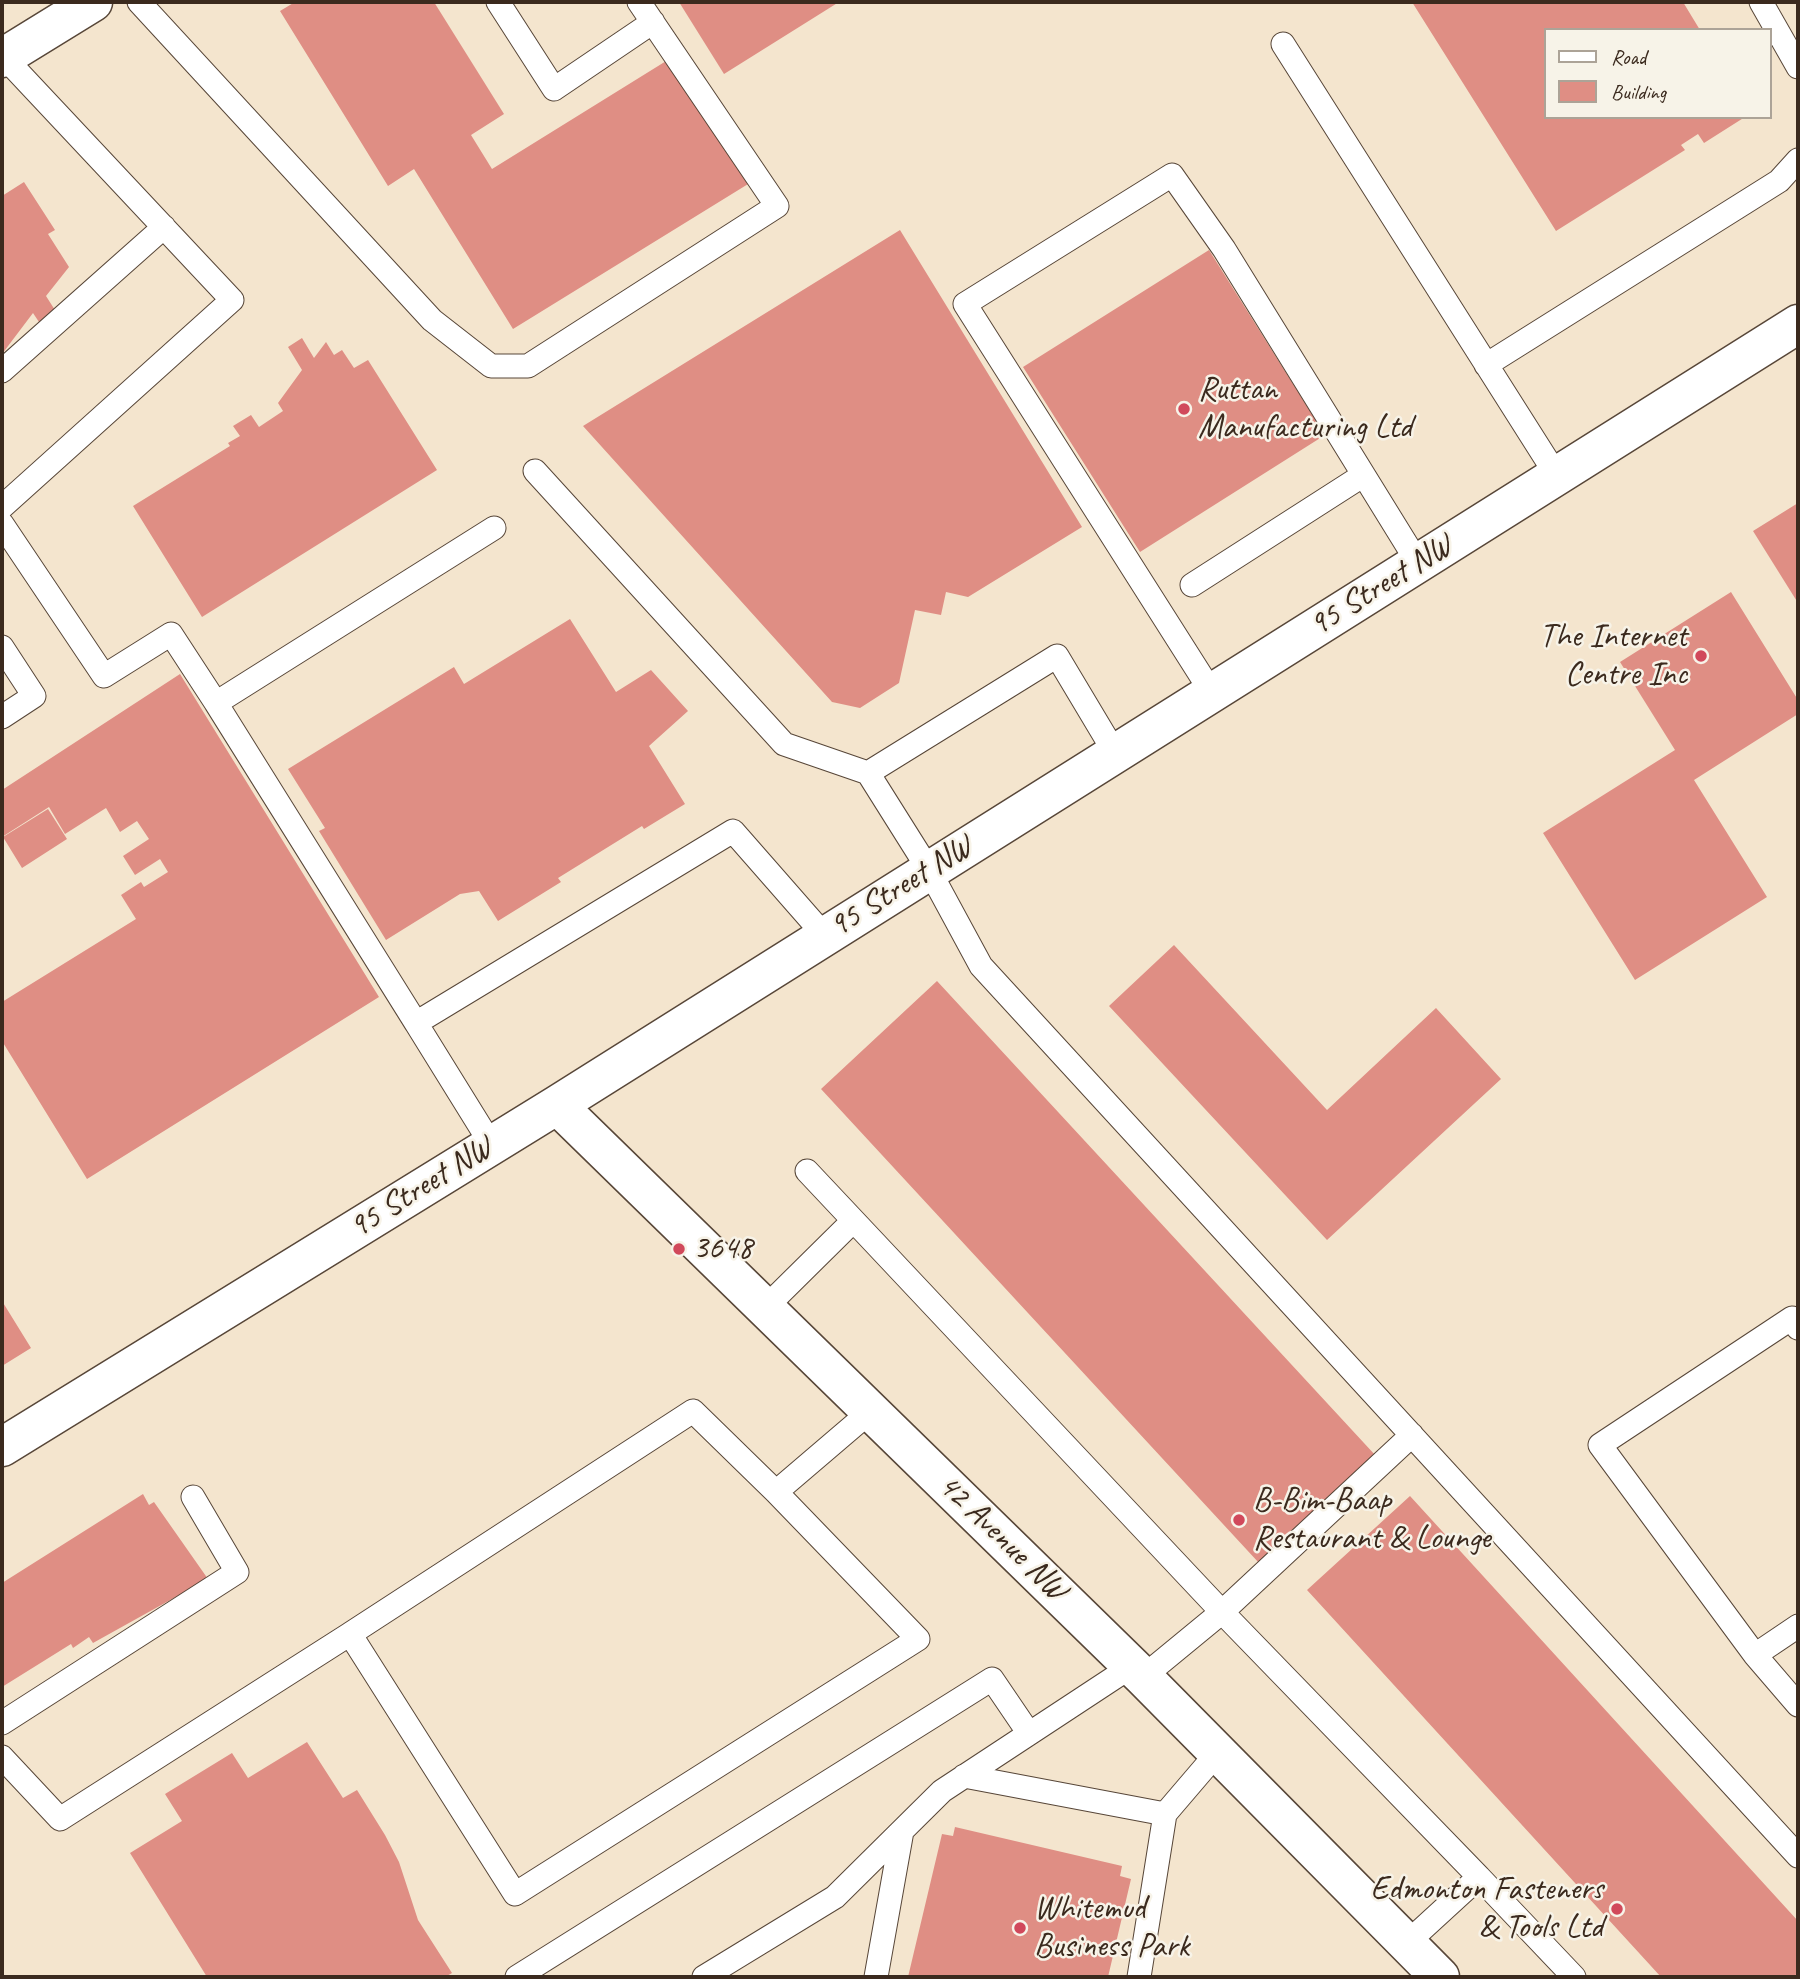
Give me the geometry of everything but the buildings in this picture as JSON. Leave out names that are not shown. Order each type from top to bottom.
[{"type":"street","points":[[3,58],[93,2]]},
{"type":"street","name":"95 Street NW","points":[[2,1447],[557,1105],[1798,324]]},
{"type":"street","name":"42 Avenue NW","points":[[557,1105],[1137,1671],[1440,1977]]},
{"type":"lane","points":[[138,2],[432,320],[491,366],[528,366],[777,206],[639,2]]},
{"type":"lane","points":[[498,2],[554,89],[653,22]]},
{"type":"lane","points":[[1761,2],[1798,67]]},
{"type":"lane","points":[[1283,44],[1557,476]]},
{"type":"lane","points":[[2,507],[232,300],[3,58]]},
{"type":"lane","points":[[1486,365],[1779,181],[1798,160]]},
{"type":"lane","points":[[1212,693],[965,304],[1172,175],[1224,249],[1418,563]]},
{"type":"lane","points":[[2,371],[164,227]]},
{"type":"lane","points":[[535,471],[784,744],[868,774],[929,870],[981,966],[1798,1856]]},
{"type":"lane","points":[[1192,584],[1362,476]]},
{"type":"lane","points":[[2,524],[104,676],[171,635],[216,702],[491,1144]]},
{"type":"lane","points":[[216,702],[494,528]]},
{"type":"lane","points":[[2,647],[34,696],[2,716]]},
{"type":"lane","points":[[868,774],[1058,656],[1115,753]]},
{"type":"lane","points":[[416,1023],[733,831],[825,936]]},
{"type":"lane","points":[[807,1171],[1222,1612],[1574,1977]]},
{"type":"lane","points":[[766,1307],[853,1221]]},
{"type":"lane","points":[[1798,1328],[1791,1318],[1600,1445],[1755,1655],[1798,1705]]},
{"type":"lane","points":[[776,1492],[872,1410]]},
{"type":"lane","points":[[2,1757],[60,1819],[693,1411],[776,1492],[918,1639],[515,1894],[350,1634]]},
{"type":"lane","points":[[704,1977],[835,1897],[942,1791],[1028,1732],[1137,1671],[1222,1612],[1412,1435]]},
{"type":"lane","points":[[2,1723],[237,1572],[193,1497]]},
{"type":"lane","points":[[1755,1655],[1798,1626]]},
{"type":"lane","points":[[517,1977],[992,1679],[1028,1732]]},
{"type":"lane","points":[[1139,1977],[1165,1814],[1218,1752]]},
{"type":"lane","points":[[964,1776],[1165,1814]]},
{"type":"lane","points":[[876,1977],[902,1831]]},
{"type":"lane","points":[[1407,1943],[1479,1877]]},
{"type":"place","name":"Ruttan Manufacturing Ltd","points":[[1184,409]]},
{"type":"place","name":"The Internet Centre Inc","points":[[1701,656]]},
{"type":"place","name":"3648","points":[[679,1249]]},
{"type":"place","name":"B-Bim-Baap Restaurant & Lounge","points":[[1239,1520]]},
{"type":"place","name":"Edmonton Fasteners & Tools Ltd","points":[[1617,1909]]},
{"type":"place","name":"Whitemud Business Park","points":[[1020,1928]]}]
